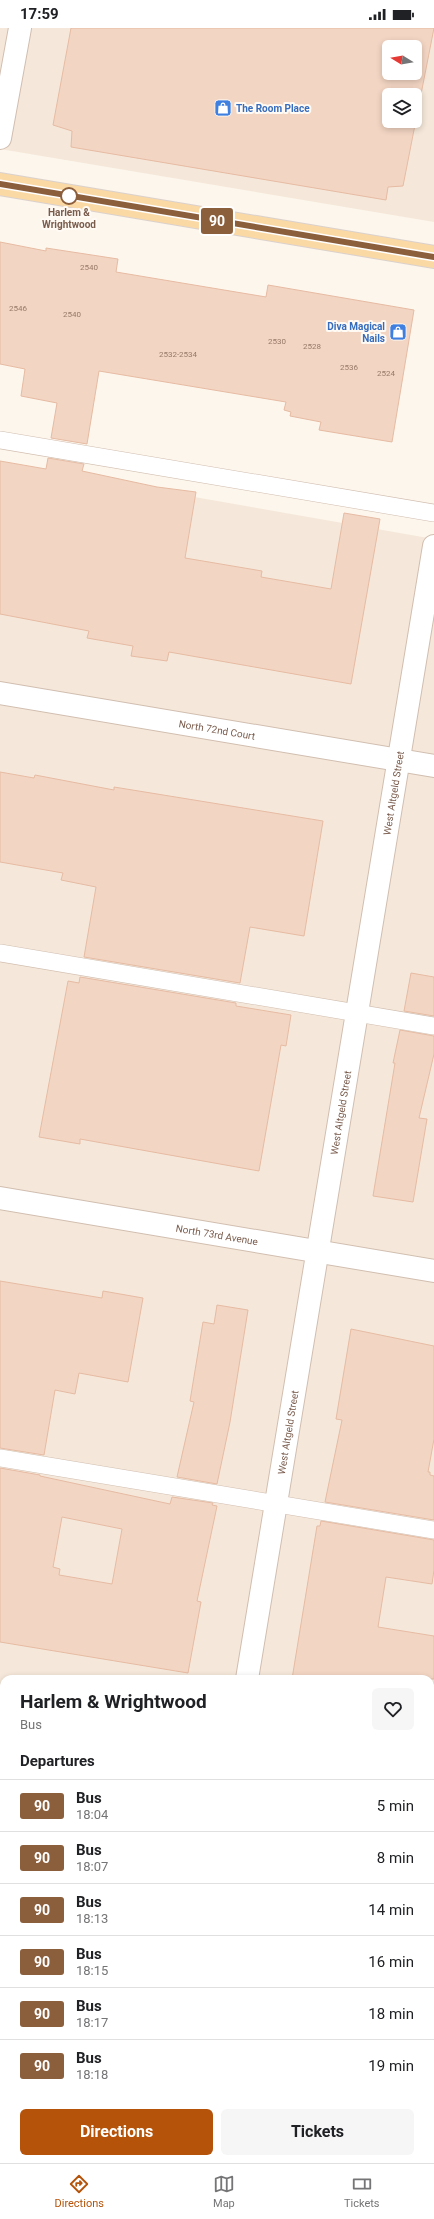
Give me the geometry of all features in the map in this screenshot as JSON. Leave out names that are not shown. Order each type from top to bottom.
[{"type":"main road","points":[[0,184],[434,257]]},
{"type":"street","points":[[0,138],[20,28]]},
{"type":"street","name":"West Altgeld Street","points":[[248,1675],[434,546]]},
{"type":"street","name":"North 72nd Court","points":[[0,693],[434,766]]},
{"type":"street","name":"North 73rd Avenue","points":[[0,1198],[434,1271]]},
{"type":"lane","points":[[0,440],[434,513]]},
{"type":"lane","points":[[0,953],[434,1026]]},
{"type":"lane","points":[[0,1458],[434,1530]]},
{"type":"shaded area","name":"The Room Place","points":[[0,28],[434,28],[434,222],[0,149]]},
{"type":"shaded area","points":[[0,463],[434,539],[434,1675],[0,1675]]},
{"type":"building","name":"The Room Place","points":[[71,28],[434,28],[422,89],[382,88],[382,128],[414,128],[403,186],[388,187],[386,200],[71,147],[72,131],[53,125]]},
{"type":"building","points":[[0,242],[46,251],[46,248],[118,259],[116,272],[266,297],[268,285],[414,310],[392,442],[319,430],[321,422],[290,416],[291,412],[284,410],[286,402],[99,371],[87,444],[51,438],[57,403],[21,396],[25,369],[0,364]]},
{"type":"building","points":[[48,458],[84,464],[82,471],[157,487],[196,492],[185,558],[262,571],[261,577],[331,589],[344,513],[380,519],[351,684],[169,652],[167,661],[131,656],[133,646],[87,638],[89,631],[0,614],[0,461],[46,469]]},
{"type":"building","points":[[0,772],[34,778],[35,775],[114,790],[114,787],[323,821],[304,936],[250,927],[240,983],[84,957],[96,887],[61,880],[63,873],[0,862]]},
{"type":"building","points":[[411,973],[434,977],[434,1016],[404,1011]]},
{"type":"building","points":[[80,977],[236,1003],[236,1006],[291,1015],[286,1046],[281,1045],[259,1171],[80,1139],[80,1144],[39,1137],[68,981],[79,983]]},
{"type":"building","points":[[400,1030],[434,1036],[434,1054],[419,1118],[427,1119],[413,1202],[373,1196],[395,1063],[393,1063]]},
{"type":"building","points":[[0,1281],[102,1298],[103,1291],[143,1298],[128,1382],[79,1373],[75,1394],[55,1390],[44,1455],[0,1448]]},
{"type":"building","points":[[217,1305],[248,1310],[230,1422],[217,1484],[177,1477],[194,1402],[190,1401],[203,1322],[214,1324]]},
{"type":"building","points":[[351,1329],[434,1346],[434,1439],[428,1472],[430,1472],[430,1475],[434,1476],[434,1520],[325,1502],[342,1420],[336,1419]]},
{"type":"building","points":[[0,1468],[40,1475],[170,1504],[172,1497],[213,1503],[212,1505],[217,1506],[197,1601],[201,1602],[188,1673],[0,1642]],"holes":[[[62,1517],[122,1529],[112,1584],[59,1575],[60,1569],[53,1567]]]},
{"type":"building","points":[[321,1521],[434,1540],[434,1570],[432,1584],[386,1577],[378,1627],[434,1636],[434,1675],[293,1675],[317,1526],[320,1526]]},
{"type":"bus line","name":"90","points":[[0,184],[434,257]]},
{"type":"place","name":"The Room Place","points":[[223,108]]},
{"type":"place","name":"Harlem & Wrightwood","points":[[69,196]]},
{"type":"place","name":"Diva Magical Nails","points":[[398,332]]}]
